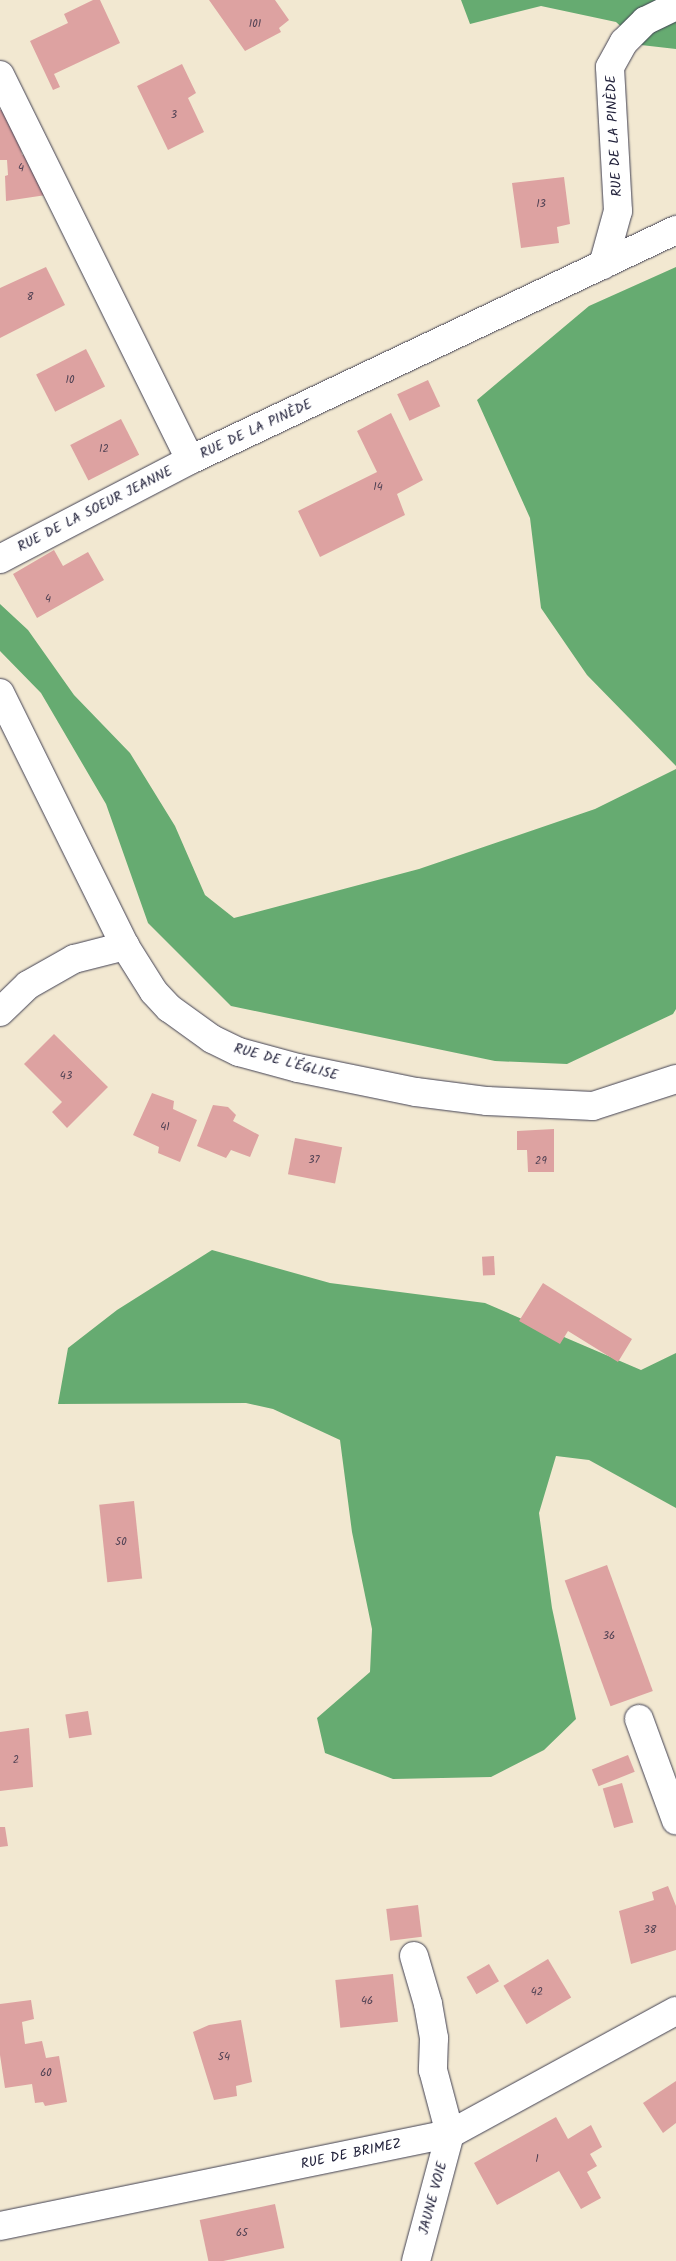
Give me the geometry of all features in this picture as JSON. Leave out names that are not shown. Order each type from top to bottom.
[{"type":"street","name":"RUE DE LA PINÈDE","points":[[603,265],[618,211],[610,67],[624,42],[645,21],[676,6]]},
{"type":"street","name":"RUE DE LA PINÈDE","points":[[0,75],[190,460],[676,230]]},
{"type":"street","name":"RUE DE LA SOEUR JEANNE","points":[[0,558],[190,460]]},
{"type":"street","name":"RUE DE L'ÉGLISE","points":[[0,693],[124,946],[154,992],[189,1024],[239,1052],[298,1068],[416,1092],[469,1099],[593,1106],[676,1079]]},
{"type":"street","points":[[0,1012],[28,986],[74,959],[124,946]]},
{"type":"street","points":[[639,1719],[676,1820]]},
{"type":"street","points":[[414,1956],[428,2004],[434,2038],[432,2070],[450,2134]]},
{"type":"street","name":"RUE DE BRIMEZ","points":[[0,2226],[450,2134],[676,2010]]},
{"type":"street","name":"JAUNE VOIE","points":[[416,2261],[450,2134]]},
{"type":"green space","points":[[461,0],[676,0],[676,49],[641,45],[616,22],[541,6],[470,24]]},
{"type":"green space","points":[[676,267],[676,766],[587,675],[541,608],[530,518],[477,400],[589,306]]},
{"type":"green space","points":[[0,604],[28,630],[74,695],[130,753],[175,826],[205,895],[234,918],[419,869],[595,809],[676,769],[676,1009],[673,1014],[567,1064],[495,1061],[231,1006],[148,923],[106,804],[41,693],[0,651]]},
{"type":"green space","points":[[212,1250],[330,1283],[485,1303],[641,1370],[676,1353],[676,1508],[589,1460],[556,1456],[539,1513],[552,1608],[576,1719],[544,1750],[491,1777],[393,1779],[325,1753],[317,1718],[370,1672],[372,1629],[352,1532],[340,1440],[273,1409],[246,1403],[58,1404],[68,1348],[117,1310]]},
{"type":"building","points":[[93,0],[100,0],[120,43],[54,74],[60,87],[53,90],[30,41],[68,23],[64,14]]},
{"type":"building","points":[[209,0],[275,0],[289,20],[279,28],[281,32],[245,51]]},
{"type":"building","points":[[182,64],[196,93],[188,98],[204,132],[168,150],[137,86]]},
{"type":"building","points":[[0,110],[8,110],[19,134],[22,155],[28,152],[46,195],[6,201],[5,176],[8,175],[7,160],[0,160]]},
{"type":"building","points":[[564,177],[570,224],[557,227],[559,243],[521,248],[512,183]]},
{"type":"building","points":[[46,267],[65,305],[0,338],[0,288]]},
{"type":"building","points":[[86,349],[105,386],[55,412],[36,374]]},
{"type":"building","points":[[428,380],[440,406],[409,421],[397,394]]},
{"type":"building","points":[[391,413],[423,480],[397,494],[405,515],[320,557],[298,511],[377,472],[357,431]]},
{"type":"building","points":[[121,419],[139,455],[88,481],[70,445]]},
{"type":"building","points":[[54,550],[63,566],[88,552],[104,580],[37,618],[13,574]]},
{"type":"building","points":[[54,1034],[108,1087],[67,1128],[52,1112],[62,1102],[24,1064]]},
{"type":"building","points":[[152,1093],[174,1101],[173,1109],[197,1120],[180,1162],[158,1153],[159,1147],[133,1135]]},
{"type":"building","points":[[213,1105],[228,1107],[236,1115],[233,1121],[259,1135],[250,1157],[231,1150],[226,1158],[197,1146]]},
{"type":"building","points":[[554,1129],[554,1172],[528,1172],[527,1150],[517,1150],[517,1131]]},
{"type":"building","points":[[295,1138],[342,1147],[335,1183],[288,1174]]},
{"type":"building","points":[[494,1256],[495,1275],[483,1276],[482,1257]]},
{"type":"building","points":[[543,1283],[632,1339],[618,1362],[568,1331],[560,1344],[519,1321]]},
{"type":"building","points":[[134,1501],[142,1579],[107,1582],[99,1505]]},
{"type":"building","points":[[607,1565],[653,1691],[611,1706],[565,1580]]},
{"type":"building","points":[[88,1711],[92,1735],[69,1738],[65,1715]]},
{"type":"building","points":[[29,1728],[33,1787],[0,1791],[0,1732]]},
{"type":"building","points":[[628,1755],[635,1772],[599,1786],[592,1770]]},
{"type":"building","points":[[622,1783],[633,1822],[614,1828],[603,1789]]},
{"type":"building","points":[[0,1827],[5,1827],[8,1846],[0,1847]]},
{"type":"building","points":[[668,1886],[676,1906],[676,1950],[631,1964],[619,1911],[654,1900],[652,1892]]},
{"type":"building","points":[[418,1905],[422,1937],[390,1941],[386,1909]]},
{"type":"building","points":[[548,1959],[571,1998],[527,2024],[503,1986]]},
{"type":"building","points":[[489,1964],[499,1981],[476,1994],[466,1977]]},
{"type":"building","points":[[393,1974],[398,2022],[340,2028],[335,1980]]},
{"type":"building","points":[[31,2000],[34,2019],[22,2022],[25,2044],[42,2041],[46,2058],[59,2056],[67,2102],[45,2106],[43,2102],[35,2103],[32,2084],[5,2088],[0,2055],[0,2004]]},
{"type":"building","points":[[241,2020],[252,2082],[236,2086],[237,2096],[214,2100],[193,2032],[209,2025]]},
{"type":"building","points":[[676,2081],[676,2123],[663,2133],[643,2103]]},
{"type":"building","points":[[556,2117],[568,2139],[591,2125],[602,2147],[590,2154],[597,2166],[587,2172],[601,2198],[581,2209],[559,2171],[497,2205],[474,2163]]},
{"type":"building","points":[[275,2204],[284,2248],[223,2261],[208,2261],[200,2220]]}]
